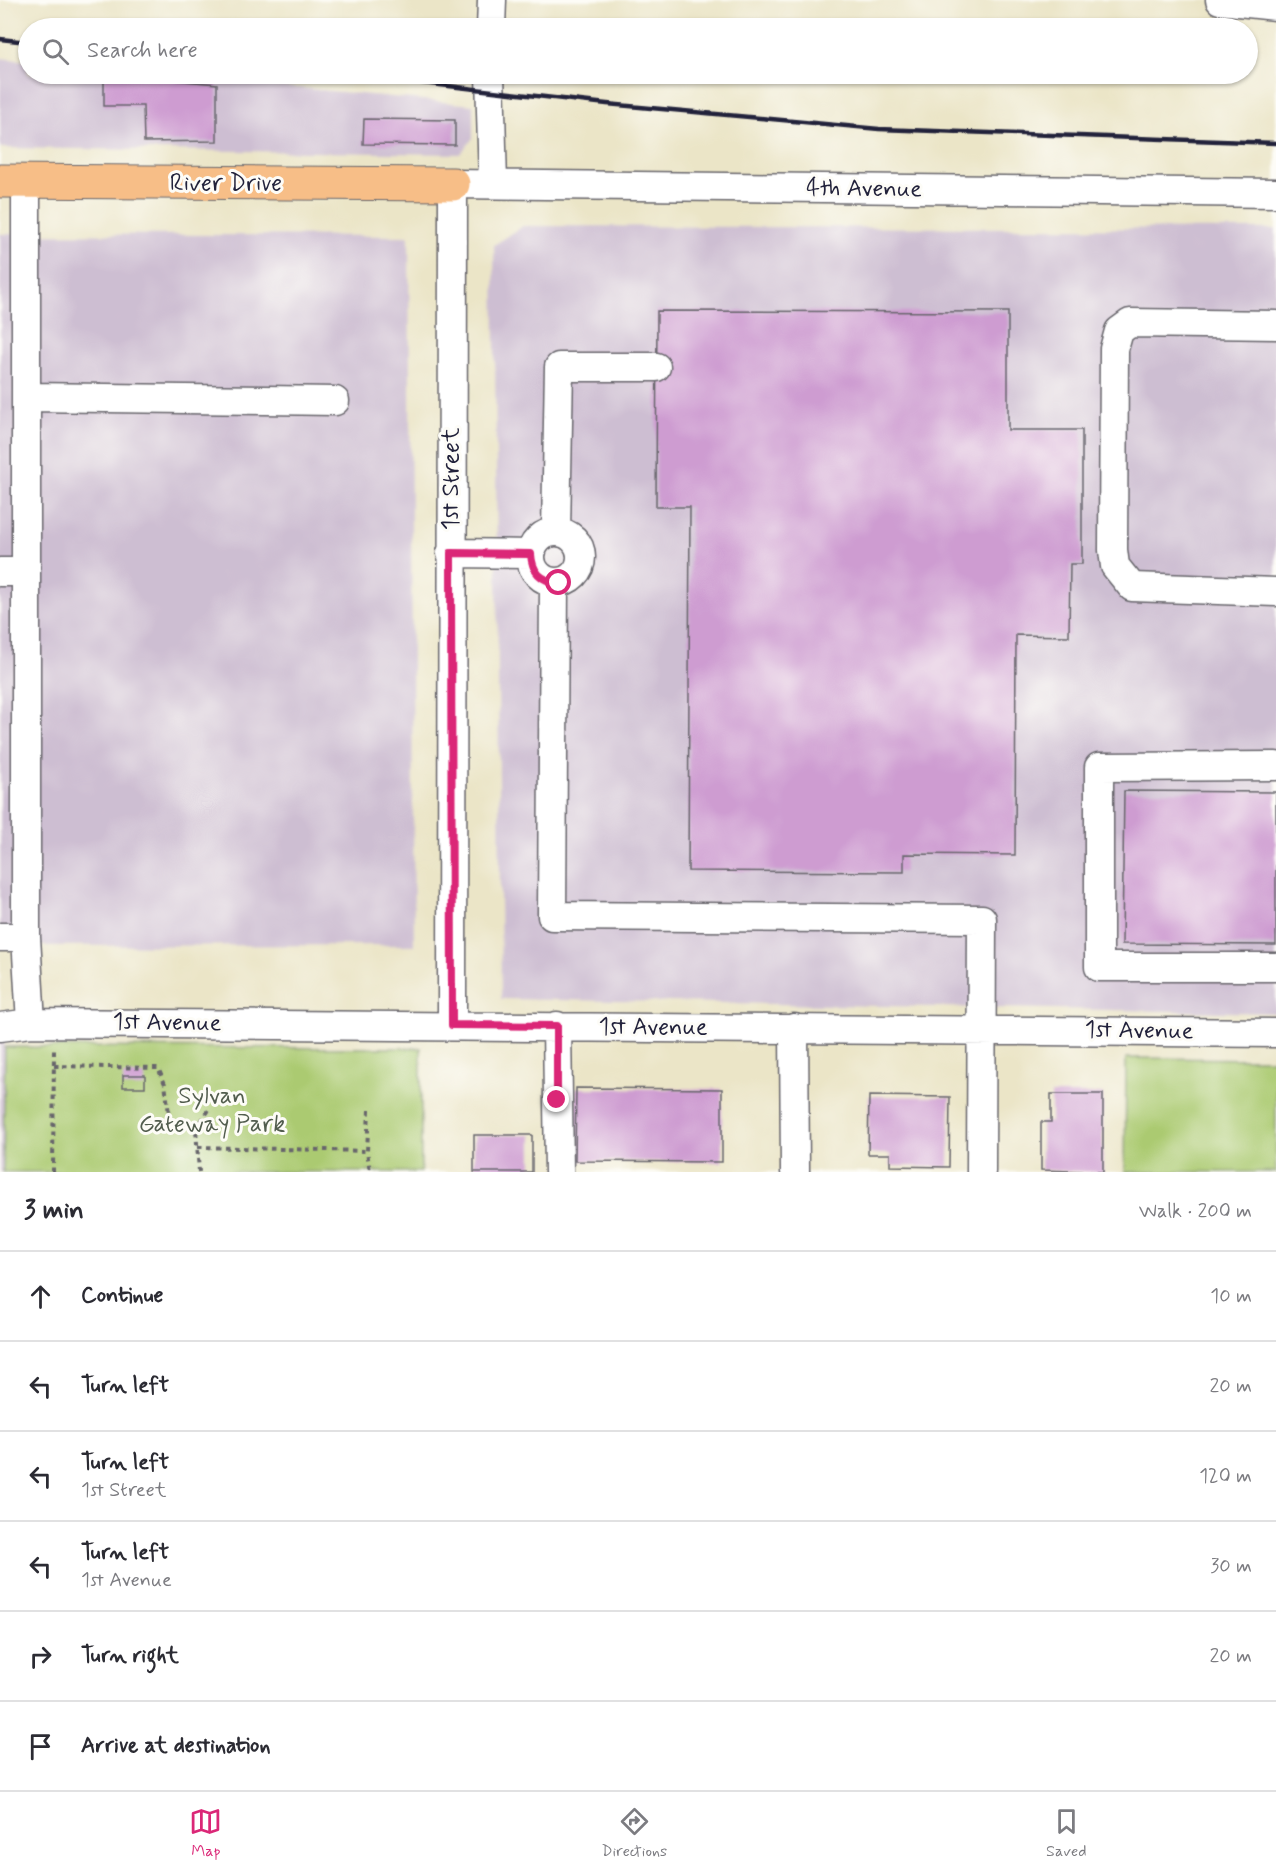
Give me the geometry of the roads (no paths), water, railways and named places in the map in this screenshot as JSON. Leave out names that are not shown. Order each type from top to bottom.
[{"type":"main road","name":"River Drive","points":[[13,181],[453,184]]},
{"type":"street","points":[[491,18],[492,0]]},
{"type":"street","points":[[1220,0],[1276,6]]},
{"type":"street","points":[[490,84],[493,184]]},
{"type":"street","points":[[13,181],[27,397],[13,572],[13,937],[41,1022]]},
{"type":"street","name":"4th Avenue","points":[[453,184],[1276,193]]},
{"type":"street","name":"1st Street","points":[[452,1025],[453,184]]},
{"type":"street","points":[[1276,325],[1130,323],[1119,331],[1114,349],[1113,550],[1115,566],[1132,587],[1276,592]]},
{"type":"street","points":[[556,532],[559,367],[656,367]]},
{"type":"street","points":[[27,397],[335,401]]},
{"type":"street","points":[[556,532],[573,537],[581,548],[582,559],[579,569],[571,579],[554,582],[544,580],[534,571],[531,554],[540,537],[556,532]]},
{"type":"street","points":[[451,553],[531,554]]},
{"type":"street","points":[[554,582],[552,916],[981,919],[983,1030],[981,1172]]},
{"type":"street","points":[[1276,766],[1098,767],[1099,968],[1276,967]]},
{"type":"street","name":"1st Avenue","points":[[0,1027],[41,1022],[1276,1033]]},
{"type":"street","points":[[557,1026],[559,1172]]},
{"type":"street","points":[[794,1028],[795,1172]]},
{"type":"railway","points":[[0,39],[18,41]]},
{"type":"railway","points":[[431,84],[607,104],[879,129],[1276,143]]},
{"type":"park label","name":"Sylvan Gateway Park","points":[[212,1110]]}]
